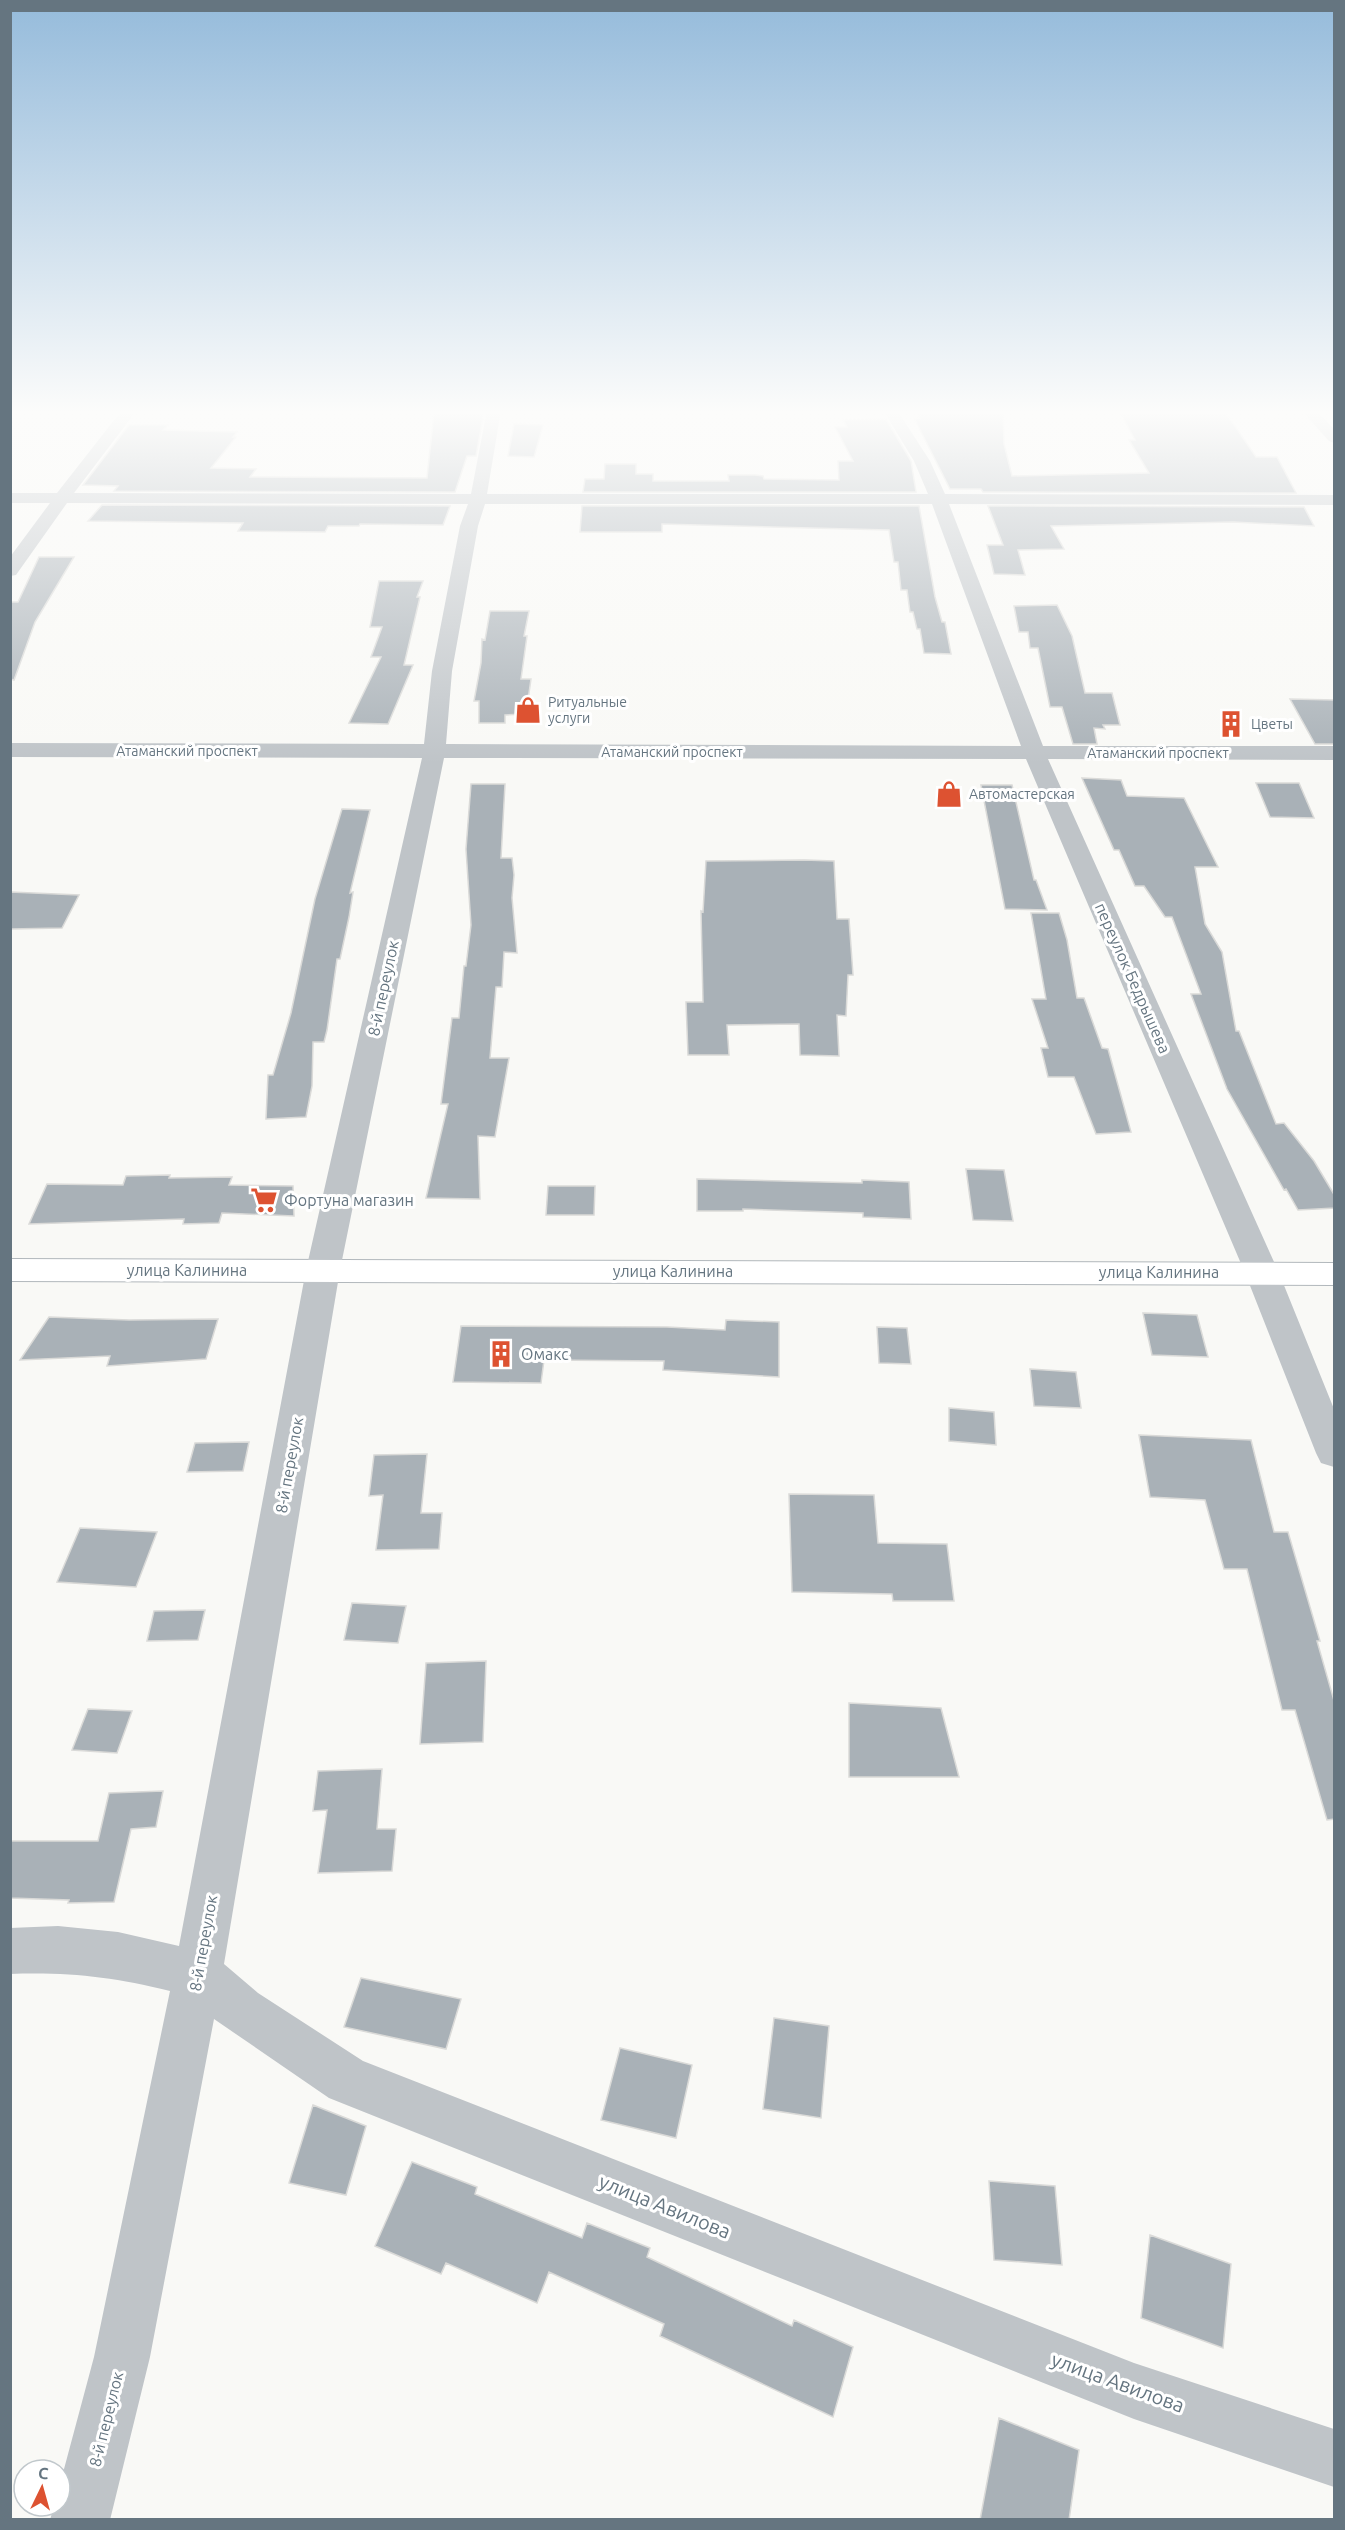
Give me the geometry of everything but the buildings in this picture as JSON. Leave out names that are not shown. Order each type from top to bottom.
[{"type":"main road","name":"улица Калинина","points":[[10,1270],[1335,1274]]},
{"type":"street","points":[[10,571],[41,528]]},
{"type":"street","name":"8-й переулок","points":[[80,2520],[122,2357],[198,1974],[323,1270],[434,752],[442,671],[469,528]]},
{"type":"street","name":"переулок Бедрышева","points":[[950,528],[1034,752],[1262,1273],[1335,1453]]},
{"type":"street","name":"Атаманский проспект","points":[[10,750],[1335,753]]},
{"type":"street","name":"улица Авилова","points":[[10,1950],[58,1948],[118,1955],[198,1974],[241,2010],[347,2080],[1134,2391],[1335,2458]]},
{"type":"place","name":"Ритуальные услуги","points":[[528,710]]},
{"type":"place","name":"Цветы","points":[[1231,724]]},
{"type":"place","name":"Автомастерская","points":[[949,794]]},
{"type":"place","name":"Фортуна магазин","points":[[264,1200]]},
{"type":"place","name":"Омакс","points":[[501,1354]]}]
